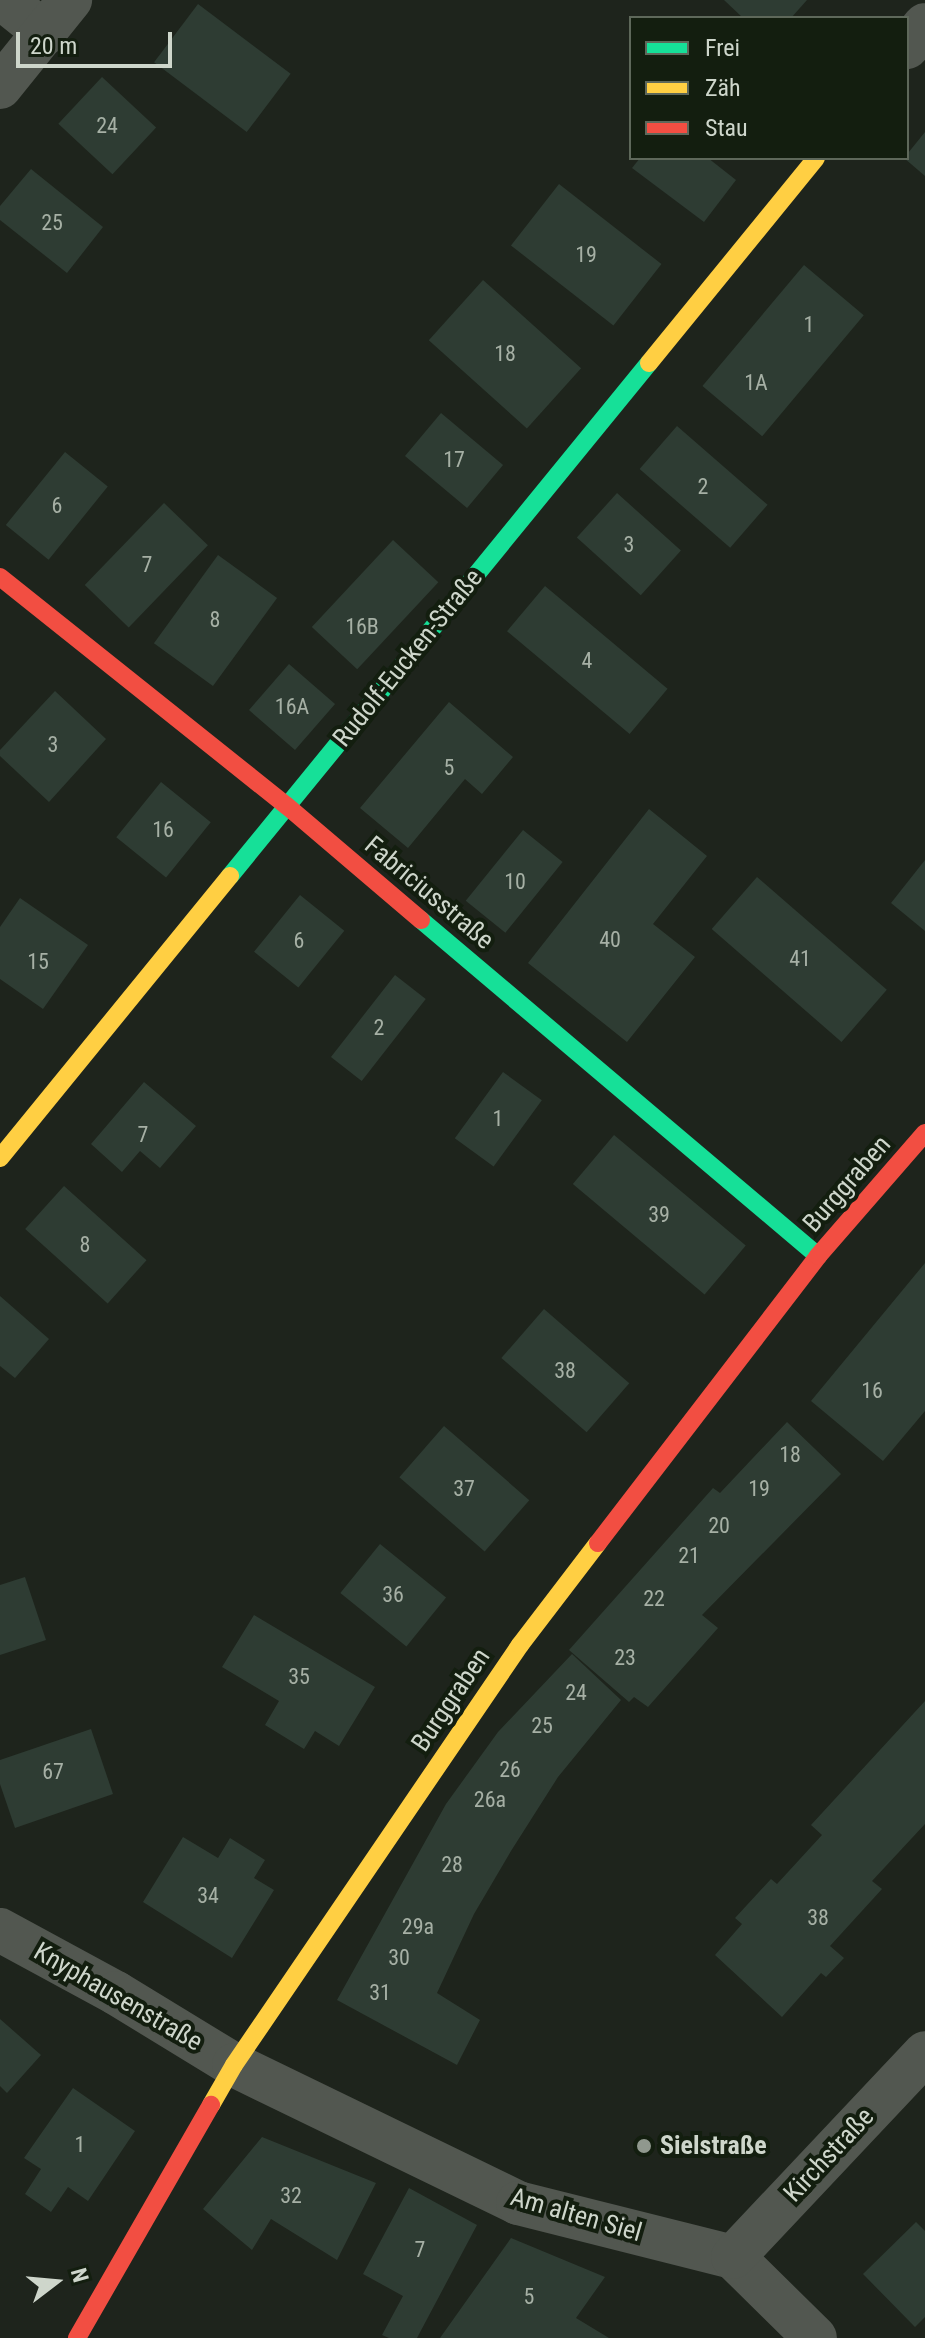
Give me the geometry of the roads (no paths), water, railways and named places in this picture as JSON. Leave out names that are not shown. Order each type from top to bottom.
[{"type":"street","points":[[0,87],[57,16],[4,0]]},
{"type":"street","points":[[909,45],[925,25]]},
{"type":"street","name":"Rudolf-Eucken-Straße","points":[[0,1158],[814,160]]},
{"type":"street","name":"Fabriciusstraße","points":[[0,577],[287,806],[818,1256]]},
{"type":"street","name":"Burggraben","points":[[77,2338],[234,2065],[520,1645],[818,1256],[925,1133]]},
{"type":"street","name":"Knyphausenstraße","points":[[0,1930],[116,1993],[234,2065]]},
{"type":"street","name":"Kirchstraße","points":[[733,2257],[925,2053]]},
{"type":"street","name":"Am alten Siel","points":[[234,2065],[518,2203],[733,2257]]},
{"type":"street","points":[[733,2257],[815,2338]]},
{"type":"place","name":"Sielstraße","points":[[644,2146]]}]
